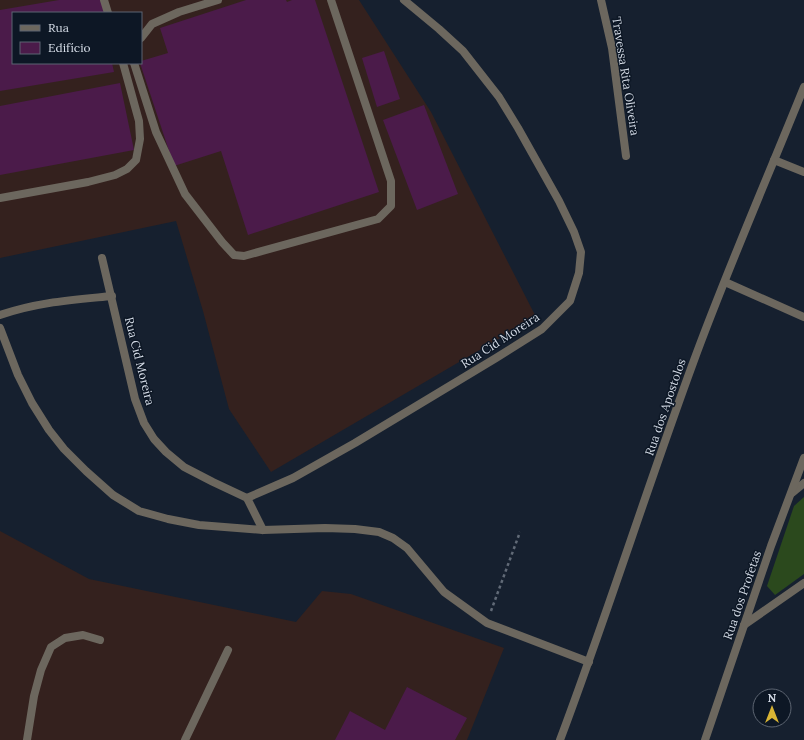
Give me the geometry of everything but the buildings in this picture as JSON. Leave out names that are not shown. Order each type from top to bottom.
[{"type":"street","points":[[104,0],[108,12]]},
{"type":"street","points":[[142,37],[152,24],[179,12],[218,0]]},
{"type":"street","points":[[134,64],[156,132],[185,194],[222,242],[234,255],[244,256],[378,219],[391,206],[391,181],[331,0]]},
{"type":"street","name":"Rua Cid Moreira","points":[[102,258],[135,399],[144,423],[154,439],[166,452],[184,467],[247,498],[294,478],[418,405],[542,329],[570,301],[579,273],[580,252],[574,232],[559,201],[499,97],[463,51],[404,0]]},
{"type":"street","name":"Travessa Rita Oliveira","points":[[601,0],[613,56],[626,156]]},
{"type":"street","points":[[0,198],[88,182],[115,175],[127,169],[136,160],[140,139],[139,121],[123,64]]},
{"type":"street","name":"Rua dos Apostolos","points":[[560,740],[589,662],[693,363],[747,223],[804,87]]},
{"type":"street","points":[[774,160],[804,172]]},
{"type":"street","points":[[725,282],[804,317]]},
{"type":"street","points":[[0,315],[21,308],[48,302],[112,296]]},
{"type":"street","points":[[0,328],[18,375],[32,403],[49,430],[64,449],[86,471],[113,495],[139,511],[168,519],[199,525],[263,530],[340,529],[379,532],[392,538],[407,548],[444,592],[487,622],[589,662]]},
{"type":"street","name":"Rua dos Profetas","points":[[705,740],[744,625],[804,458]]},
{"type":"street","points":[[790,495],[804,482]]},
{"type":"street","points":[[247,498],[263,530]]},
{"type":"street","points":[[744,625],[804,583]]},
{"type":"street","points":[[27,740],[34,696],[41,670],[51,647],[65,638],[83,635],[100,640]]},
{"type":"street","points":[[185,740],[228,650]]},
{"type":"path","points":[[487,622],[520,532]]},
{"type":"shaded area","points":[[0,0],[359,0],[431,112],[536,317],[271,472],[229,409],[203,311],[176,221],[0,258]]},
{"type":"shaded area","points":[[0,531],[89,579],[296,622],[322,591],[351,594],[504,648],[467,740],[0,740]]},
{"type":"green space","points":[[804,497],[804,574],[775,595],[767,586],[794,506]]}]
